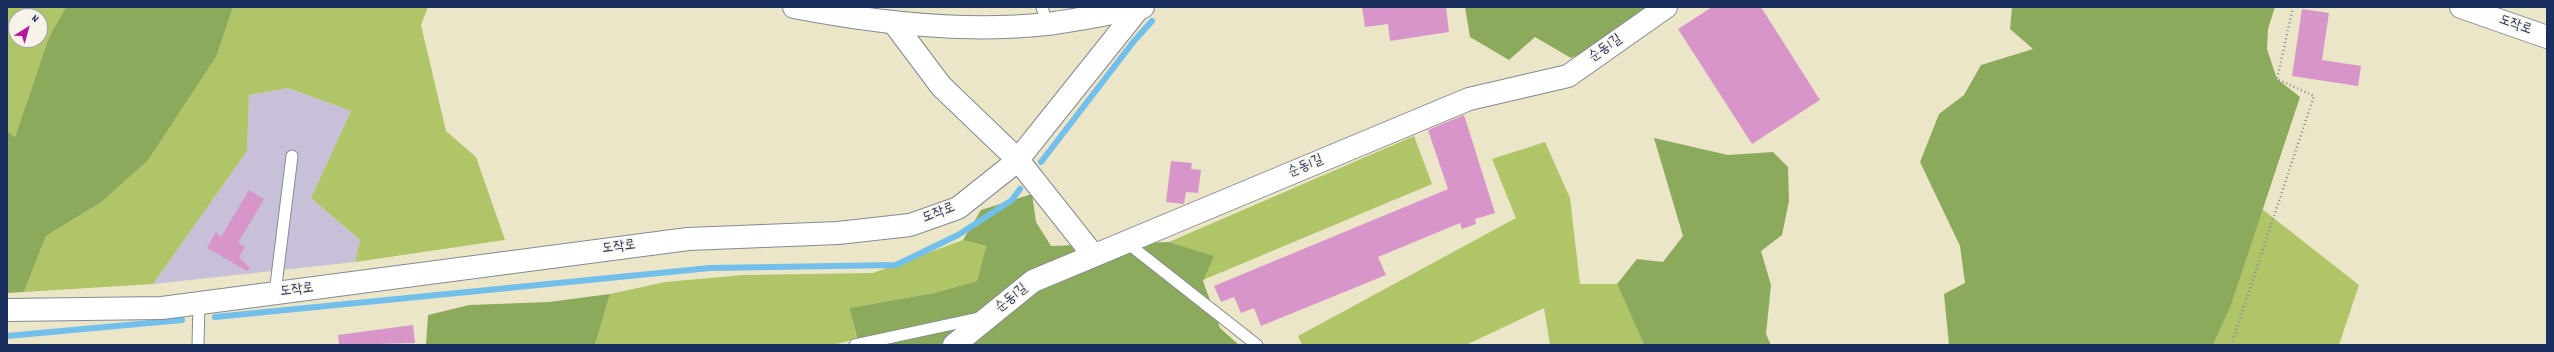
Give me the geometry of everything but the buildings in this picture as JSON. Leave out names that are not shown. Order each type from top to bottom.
[{"type":"street","name":"도작로","points":[[794,7],[857,19],[953,27],[1044,15],[1141,7]]},
{"type":"street","name":"도작로","points":[[7,310],[162,308],[688,239],[838,234],[910,225],[958,208],[1018,160],[1141,7]]},
{"type":"street","name":"순동1길","points":[[954,345],[1033,281],[1469,99],[1568,76],[1666,7]]},
{"type":"street","name":"도작로","points":[[2460,7],[2547,37]]},
{"type":"street","points":[[893,22],[941,86],[1018,160],[1094,256]]},
{"type":"lane","points":[[275,294],[292,156]]},
{"type":"lane","points":[[1126,242],[1257,345]]},
{"type":"lane","points":[[198,345],[199,303]]},
{"type":"lane","points":[[855,345],[992,315]]},
{"type":"path","points":[[2231,345],[2314,96],[2277,79],[2293,7]]},
{"type":"shaded area","points":[[288,88],[351,111],[311,198],[360,240],[355,262],[153,284],[247,151],[249,95]]},
{"type":"green space","points":[[7,7],[66,7],[48,40],[48,8],[8,8],[8,48],[45,48],[15,137],[7,131]]},
{"type":"green space","points":[[66,7],[233,7],[217,55],[148,160],[100,203],[46,236],[24,292],[7,293],[7,131],[15,137],[45,48],[48,48],[49,37]]},
{"type":"green space","points":[[233,7],[428,7],[421,25],[446,131],[476,157],[505,240],[355,262],[360,240],[311,198],[351,111],[288,88],[249,95],[247,151],[153,284],[24,292],[46,236],[100,203],[217,55]]},
{"type":"green space","points":[[1465,7],[1647,7],[1596,47],[1571,58],[1535,37],[1509,60],[1470,37]]},
{"type":"green space","points":[[2012,7],[2275,7],[2268,29],[2267,49],[2277,79],[2300,97],[2230,308],[2213,345],[1949,345],[1944,294],[1965,283],[1960,246],[1920,162],[1939,114],[1964,95],[1981,65],[2033,49],[2010,29]]},
{"type":"green space","points":[[1414,136],[1432,184],[1203,280],[1213,256],[1169,242]]},
{"type":"green space","points":[[1654,138],[1728,155],[1773,152],[1788,167],[1789,201],[1782,235],[1761,251],[1771,285],[1766,334],[1771,345],[1644,345],[1617,284],[1637,259],[1663,262],[1683,236]]},
{"type":"green space","points":[[1545,142],[1570,198],[1580,284],[1617,284],[1644,345],[1550,345],[1544,308],[1466,345],[1302,345],[1298,336],[1516,218],[1492,159]]},
{"type":"green space","points":[[1032,194],[1036,222],[1051,246],[1169,242],[1214,256],[1203,281],[1220,328],[1239,345],[859,345],[849,308],[934,293],[977,281],[986,246],[963,240],[981,210]]},
{"type":"green space","points":[[2262,209],[2359,285],[2339,345],[2213,345],[2230,308]]},
{"type":"green space","points":[[963,240],[986,246],[977,281],[934,293],[849,308],[857,339],[832,345],[595,345],[610,294],[665,282],[743,275],[873,273]]},
{"type":"green space","points":[[610,294],[595,345],[426,345],[428,315],[469,305],[549,302]]},
{"type":"waterway","points":[[1041,162],[1134,41],[1152,21]]},
{"type":"waterway","points":[[215,317],[710,268],[896,265],[958,235],[1012,200],[1020,189]]},
{"type":"waterway","points":[[7,336],[182,320]]}]
